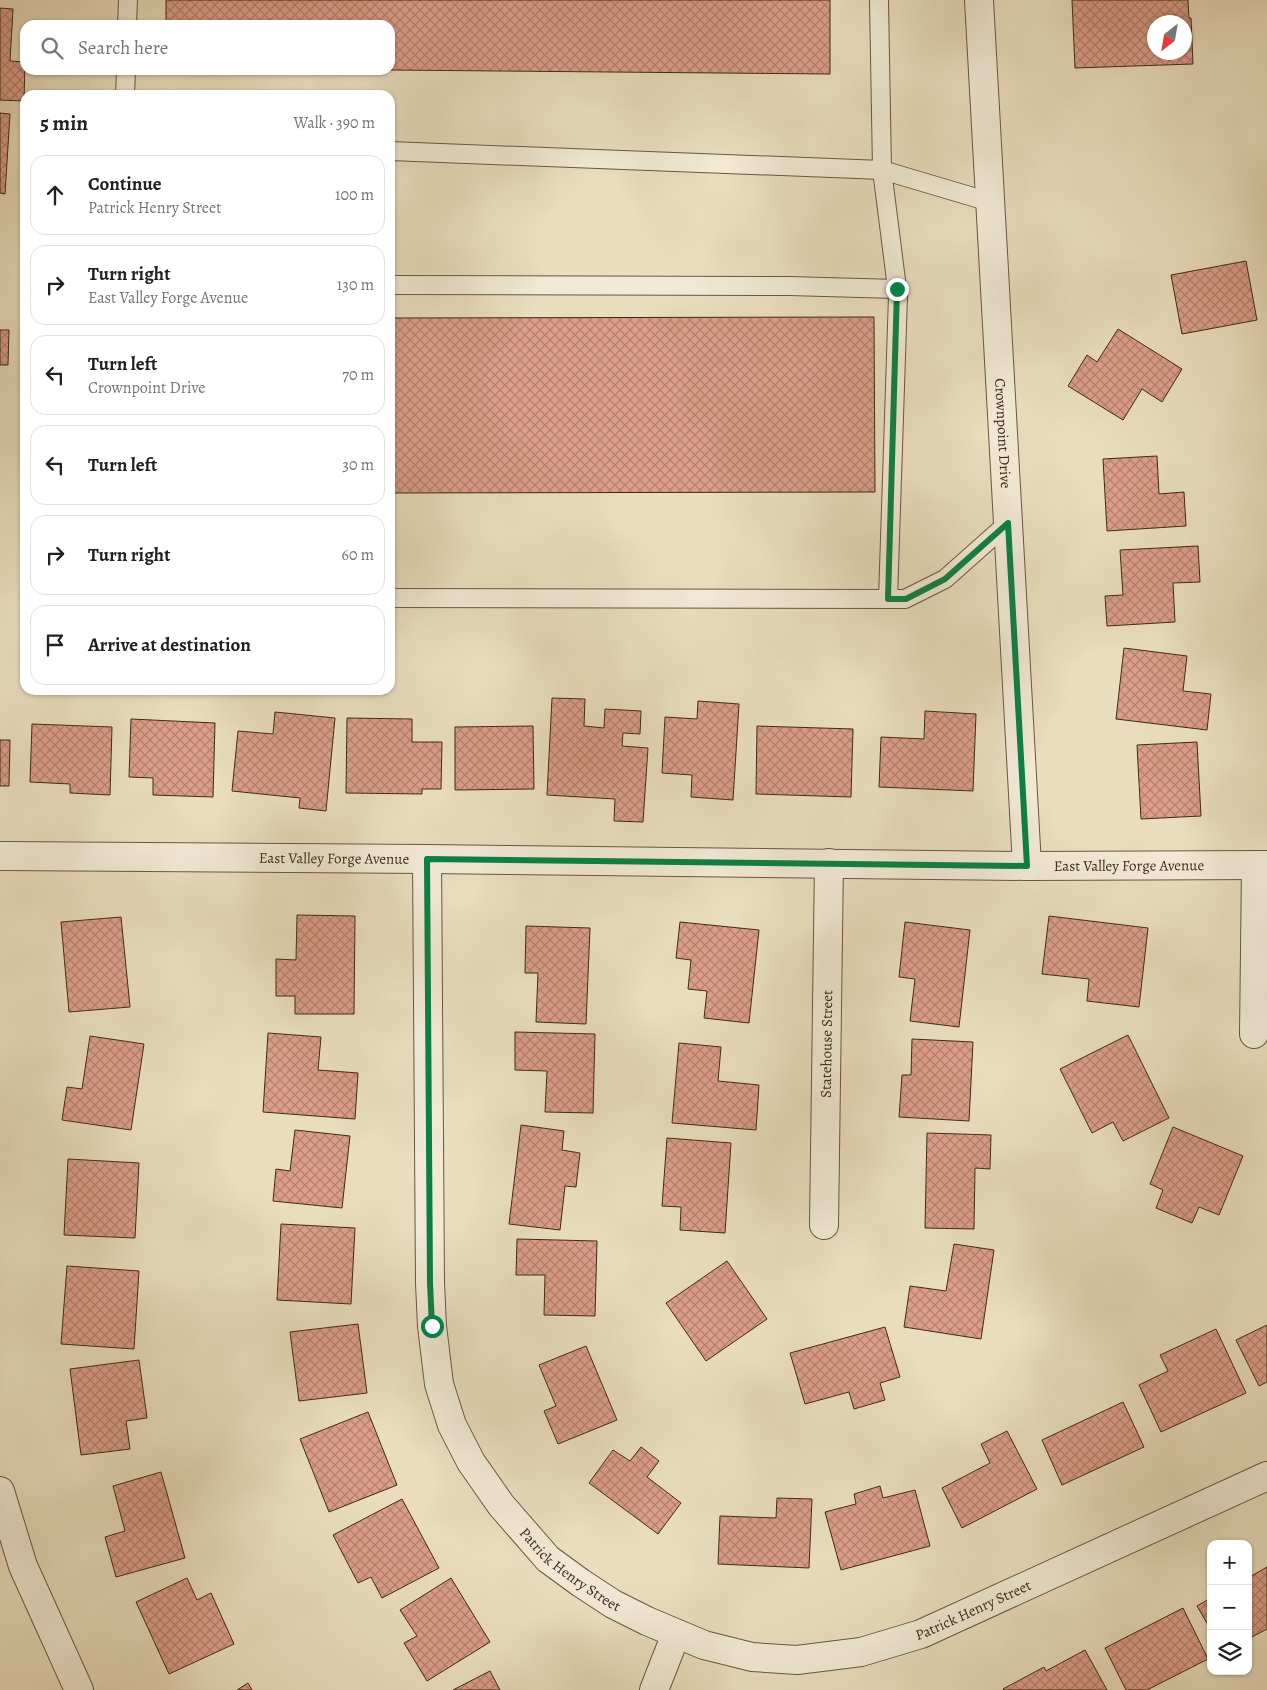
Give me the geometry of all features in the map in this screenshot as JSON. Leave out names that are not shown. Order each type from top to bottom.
[{"type":"street","name":"Crownpoint Drive","points":[[979,0],[1027,866]]},
{"type":"street","name":"East Valley Forge Avenue","points":[[0,856],[1027,866],[1261,865]]},
{"type":"street","name":"Patrick Henry Street","points":[[427,859],[430,1283],[432,1326],[439,1384],[452,1426],[472,1462],[501,1505],[548,1559],[580,1583],[613,1604],[676,1634],[704,1645],[752,1657],[797,1660],[861,1652],[921,1634],[1267,1476]]},
{"type":"street","name":"Statehouse Street","points":[[824,1225],[829,863]]},
{"type":"street","points":[[1254,1034],[1261,865]]},
{"type":"street","points":[[0,1491],[23,1566],[79,1690]]},
{"type":"street","points":[[654,1690],[676,1634]]},
{"type":"lane","points":[[127,20],[128,0]]},
{"type":"lane","points":[[879,0],[882,170],[897,289],[888,599]]},
{"type":"lane","points":[[126,75],[126,90]]},
{"type":"lane","points":[[395,151],[882,170],[990,202]]},
{"type":"lane","points":[[395,285],[779,286],[897,289]]},
{"type":"lane","points":[[395,598],[906,599],[945,579],[1008,523]]},
{"type":"building","points":[[166,0],[830,0],[830,74],[395,70],[395,20],[166,20]]},
{"type":"building","points":[[1072,0],[1188,0],[1189,15],[1147,15],[1147,60],[1192,60],[1192,41],[1193,64],[1075,68]]},
{"type":"building","points":[[0,8],[13,9],[10,61],[20,62],[20,75],[25,75],[24,90],[20,90],[20,101],[0,100]]},
{"type":"building","points":[[0,113],[10,114],[5,194],[0,193]]},
{"type":"building","points":[[1246,261],[1257,320],[1182,334],[1171,275]]},
{"type":"building","points":[[874,317],[875,492],[395,493],[395,318]]},
{"type":"building","points":[[1118,329],[1182,369],[1162,402],[1142,389],[1123,420],[1068,386],[1087,355],[1097,362]]},
{"type":"building","points":[[0,330],[9,330],[8,365],[0,365]]},
{"type":"building","points":[[1157,456],[1159,494],[1184,492],[1186,526],[1107,531],[1103,459]]},
{"type":"building","points":[[1198,546],[1200,582],[1173,583],[1175,622],[1107,626],[1105,596],[1123,595],[1120,550]]},
{"type":"building","points":[[1124,648],[1187,656],[1183,691],[1211,694],[1207,730],[1116,719]]},
{"type":"building","points":[[552,698],[585,699],[584,726],[604,728],[605,709],[641,711],[640,734],[623,733],[622,746],[648,748],[643,822],[614,821],[615,799],[547,795]]},
{"type":"building","points":[[698,701],[739,704],[733,800],[691,797],[692,775],[662,773],[665,717],[697,719]]},
{"type":"building","points":[[925,711],[976,714],[973,791],[879,787],[881,737],[924,739]]},
{"type":"building","points":[[275,712],[335,718],[326,811],[299,808],[300,798],[232,791],[238,731],[273,734]]},
{"type":"building","points":[[347,718],[412,719],[412,742],[442,742],[441,789],[422,789],[422,794],[346,793]]},
{"type":"building","points":[[131,719],[215,723],[213,797],[153,795],[153,778],[129,777]]},
{"type":"building","points":[[32,724],[112,727],[110,795],[70,793],[70,784],[30,782]]},
{"type":"building","points":[[533,726],[534,789],[455,790],[455,727]]},
{"type":"building","points":[[757,726],[853,729],[851,797],[756,794]]},
{"type":"building","points":[[0,740],[10,740],[9,786],[0,786]]},
{"type":"building","points":[[1197,742],[1201,816],[1141,819],[1137,745]]},
{"type":"building","points":[[297,915],[355,916],[354,1014],[295,1014],[295,996],[276,996],[276,959],[296,960]]},
{"type":"building","points":[[1049,916],[1148,928],[1139,1007],[1087,1001],[1089,979],[1042,974]]},
{"type":"building","points":[[121,917],[130,1007],[69,1012],[61,922]]},
{"type":"building","points":[[680,922],[759,930],[749,1023],[704,1018],[707,991],[688,989],[691,960],[676,958]]},
{"type":"building","points":[[905,922],[970,930],[959,1027],[910,1021],[915,979],[899,977]]},
{"type":"building","points":[[526,926],[590,928],[586,1024],[536,1022],[538,973],[525,973]]},
{"type":"building","points":[[515,1032],[595,1034],[593,1113],[545,1112],[547,1071],[515,1070]]},
{"type":"building","points":[[268,1033],[321,1037],[318,1070],[358,1073],[355,1119],[263,1112]]},
{"type":"building","points":[[1128,1035],[1169,1118],[1123,1141],[1113,1122],[1092,1133],[1060,1069]]},
{"type":"building","points":[[90,1036],[144,1044],[131,1130],[62,1120],[67,1087],[82,1089]]},
{"type":"building","points":[[912,1039],[973,1042],[969,1121],[899,1117],[902,1075],[911,1075]]},
{"type":"building","points":[[679,1043],[721,1047],[718,1081],[759,1085],[756,1130],[672,1123]]},
{"type":"building","points":[[521,1125],[564,1131],[562,1150],[580,1153],[576,1187],[565,1186],[560,1230],[509,1224]]},
{"type":"building","points":[[1173,1127],[1243,1156],[1219,1215],[1199,1207],[1192,1223],[1156,1208],[1163,1190],[1150,1184]]},
{"type":"building","points":[[295,1130],[350,1136],[342,1208],[273,1201],[276,1169],[290,1171]]},
{"type":"building","points":[[927,1133],[991,1135],[990,1169],[975,1168],[974,1229],[925,1228]]},
{"type":"building","points":[[667,1138],[731,1143],[725,1233],[680,1230],[681,1207],[662,1206]]},
{"type":"building","points":[[68,1159],[139,1163],[135,1238],[64,1235]]},
{"type":"building","points":[[281,1224],[355,1228],[351,1304],[277,1300]]},
{"type":"building","points":[[517,1239],[597,1241],[595,1316],[544,1315],[545,1275],[516,1275]]},
{"type":"building","points":[[954,1244],[994,1250],[981,1339],[904,1327],[910,1286],[946,1291]]},
{"type":"building","points":[[727,1261],[767,1319],[706,1361],[666,1303]]},
{"type":"building","points":[[67,1266],[139,1271],[134,1349],[61,1344]]},
{"type":"building","points":[[358,1324],[367,1393],[299,1401],[290,1332]]},
{"type":"building","points":[[1267,1325],[1267,1382],[1259,1386],[1236,1340]]},
{"type":"building","points":[[885,1327],[900,1377],[880,1383],[885,1400],[854,1409],[849,1392],[805,1404],[790,1353]]},
{"type":"building","points":[[1216,1329],[1246,1393],[1161,1432],[1139,1385],[1168,1371],[1160,1355]]},
{"type":"building","points":[[586,1346],[617,1420],[558,1444],[544,1411],[556,1406],[539,1365]]},
{"type":"building","points":[[139,1360],[147,1418],[126,1421],[130,1449],[81,1455],[70,1369]]},
{"type":"building","points":[[1123,1402],[1144,1447],[1062,1485],[1042,1440]]},
{"type":"building","points":[[368,1412],[397,1485],[329,1512],[300,1439]]},
{"type":"building","points":[[1007,1431],[1037,1489],[962,1528],[942,1488],[990,1463],[981,1444]]},
{"type":"building","points":[[641,1447],[659,1461],[647,1477],[681,1503],[658,1534],[589,1483],[613,1450],[630,1461]]},
{"type":"building","points":[[161,1472],[185,1558],[116,1577],[105,1537],[125,1531],[113,1486]]},
{"type":"building","points":[[880,1486],[883,1498],[915,1490],[930,1546],[841,1570],[825,1512],[856,1504],[854,1494]]},
{"type":"building","points":[[777,1498],[812,1499],[809,1568],[718,1564],[720,1516],[776,1518]]},
{"type":"building","points":[[402,1499],[439,1568],[382,1598],[371,1577],[358,1583],[333,1535]]},
{"type":"building","points":[[1267,1567],[1267,1629],[1252,1637],[1252,1585],[1252,1576]]},
{"type":"building","points":[[187,1578],[197,1600],[211,1593],[234,1644],[169,1674],[136,1602]]},
{"type":"building","points":[[451,1578],[490,1642],[427,1681],[404,1643],[417,1636],[400,1610]]},
{"type":"building","points":[[1207,1600],[1207,1623],[1197,1606]]},
{"type":"building","points":[[1183,1608],[1207,1660],[1147,1690],[1126,1690],[1105,1648]]},
{"type":"building","points":[[1085,1650],[1107,1690],[1003,1689],[1044,1667],[1046,1671]]},
{"type":"building","points":[[490,1671],[500,1690],[453,1690]]},
{"type":"building","points":[[248,1683],[252,1690],[237,1690]]},
{"type":"route","points":[[432,1326],[430,1283],[427,859],[1027,866],[1008,523],[945,579],[906,599],[888,599],[897,289]]}]
